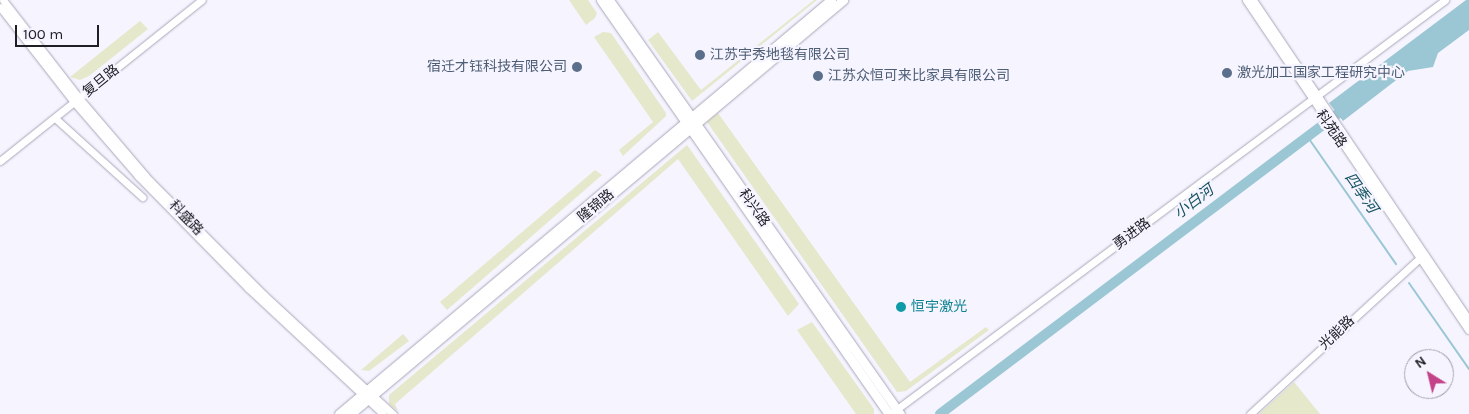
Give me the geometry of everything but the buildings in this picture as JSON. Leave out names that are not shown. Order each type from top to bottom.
[{"type":"main road","name":"科兴路","points":[[601,0],[690,122],[894,413]]},
{"type":"main road","name":"科兴路","points":[[609,0],[690,122]]},
{"type":"main road","name":"隆锦路","points":[[339,414],[367,395],[690,122],[830,0]]},
{"type":"main road","name":"隆锦路","points":[[690,122],[843,0]]},
{"type":"main road","name":"隆锦路","points":[[350,414],[367,395]]},
{"type":"street","name":"科盛路","points":[[3,0],[76,100]]},
{"type":"street","name":"复旦路","points":[[0,161],[202,0]]},
{"type":"street","name":"科苑路","points":[[1246,0],[1311,100],[1336,129],[1422,256],[1469,330]]},
{"type":"street","name":"科苑路","points":[[1252,0],[1323,102],[1336,129]]},
{"type":"street","name":"勇进路","points":[[894,413],[1445,0]]},
{"type":"street","name":"科盛路","points":[[0,7],[76,100],[141,170],[209,241],[367,395],[383,414]]},
{"type":"street","points":[[55,118],[142,197]]},
{"type":"street","name":"科苑路","points":[[1422,256],[1469,320]]},
{"type":"street","name":"光能路","points":[[1250,414],[1422,256]]},
{"type":"street","name":"科盛路","points":[[367,395],[393,414]]},
{"type":"green space","points":[[569,0],[588,0],[597,13],[595,18],[586,25]]},
{"type":"green space","points":[[814,0],[817,0],[692,101],[648,40],[658,32],[701,90]]},
{"type":"green space","points":[[140,21],[148,29],[89,76],[80,80],[70,77]]},
{"type":"green space","points":[[603,32],[611,33],[666,113],[666,116],[623,156],[619,150],[653,122],[594,37]]},
{"type":"green space","points":[[718,113],[910,382],[986,327],[989,330],[906,391],[897,392],[707,122]]},
{"type":"green space","points":[[687,145],[799,304],[788,316],[678,159],[395,404],[398,411],[389,404],[389,395]]},
{"type":"green space","points":[[595,170],[602,175],[447,310],[440,302]]},
{"type":"green space","points":[[812,322],[874,409],[874,414],[856,414],[797,330]]},
{"type":"green space","points":[[403,334],[409,341],[369,371],[361,370]]},
{"type":"green space","points":[[1294,382],[1320,414],[1259,414]]},
{"type":"water","points":[[1466,0],[1469,0],[1469,30],[1438,53],[1433,67],[1408,71],[1343,121],[1329,103]]},
{"type":"waterway","name":"小白河","points":[[940,414],[1348,106]]},
{"type":"waterway","name":"四季河","points":[[1307,136],[1396,264]]},
{"type":"waterway","name":"四季河","points":[[1409,283],[1469,369]]},
{"type":"place","name":"江苏宇秀地毯有限公司","points":[[700,55]]},
{"type":"place","name":"宿迁才钰科技有限公司","points":[[577,67]]},
{"type":"place","name":"激光加工国家工程研究中心","points":[[1227,73]]},
{"type":"place","name":"江苏众恒可来比家具有限公司","points":[[818,76]]},
{"type":"place","name":"恒宇激光","points":[[901,307]]}]
